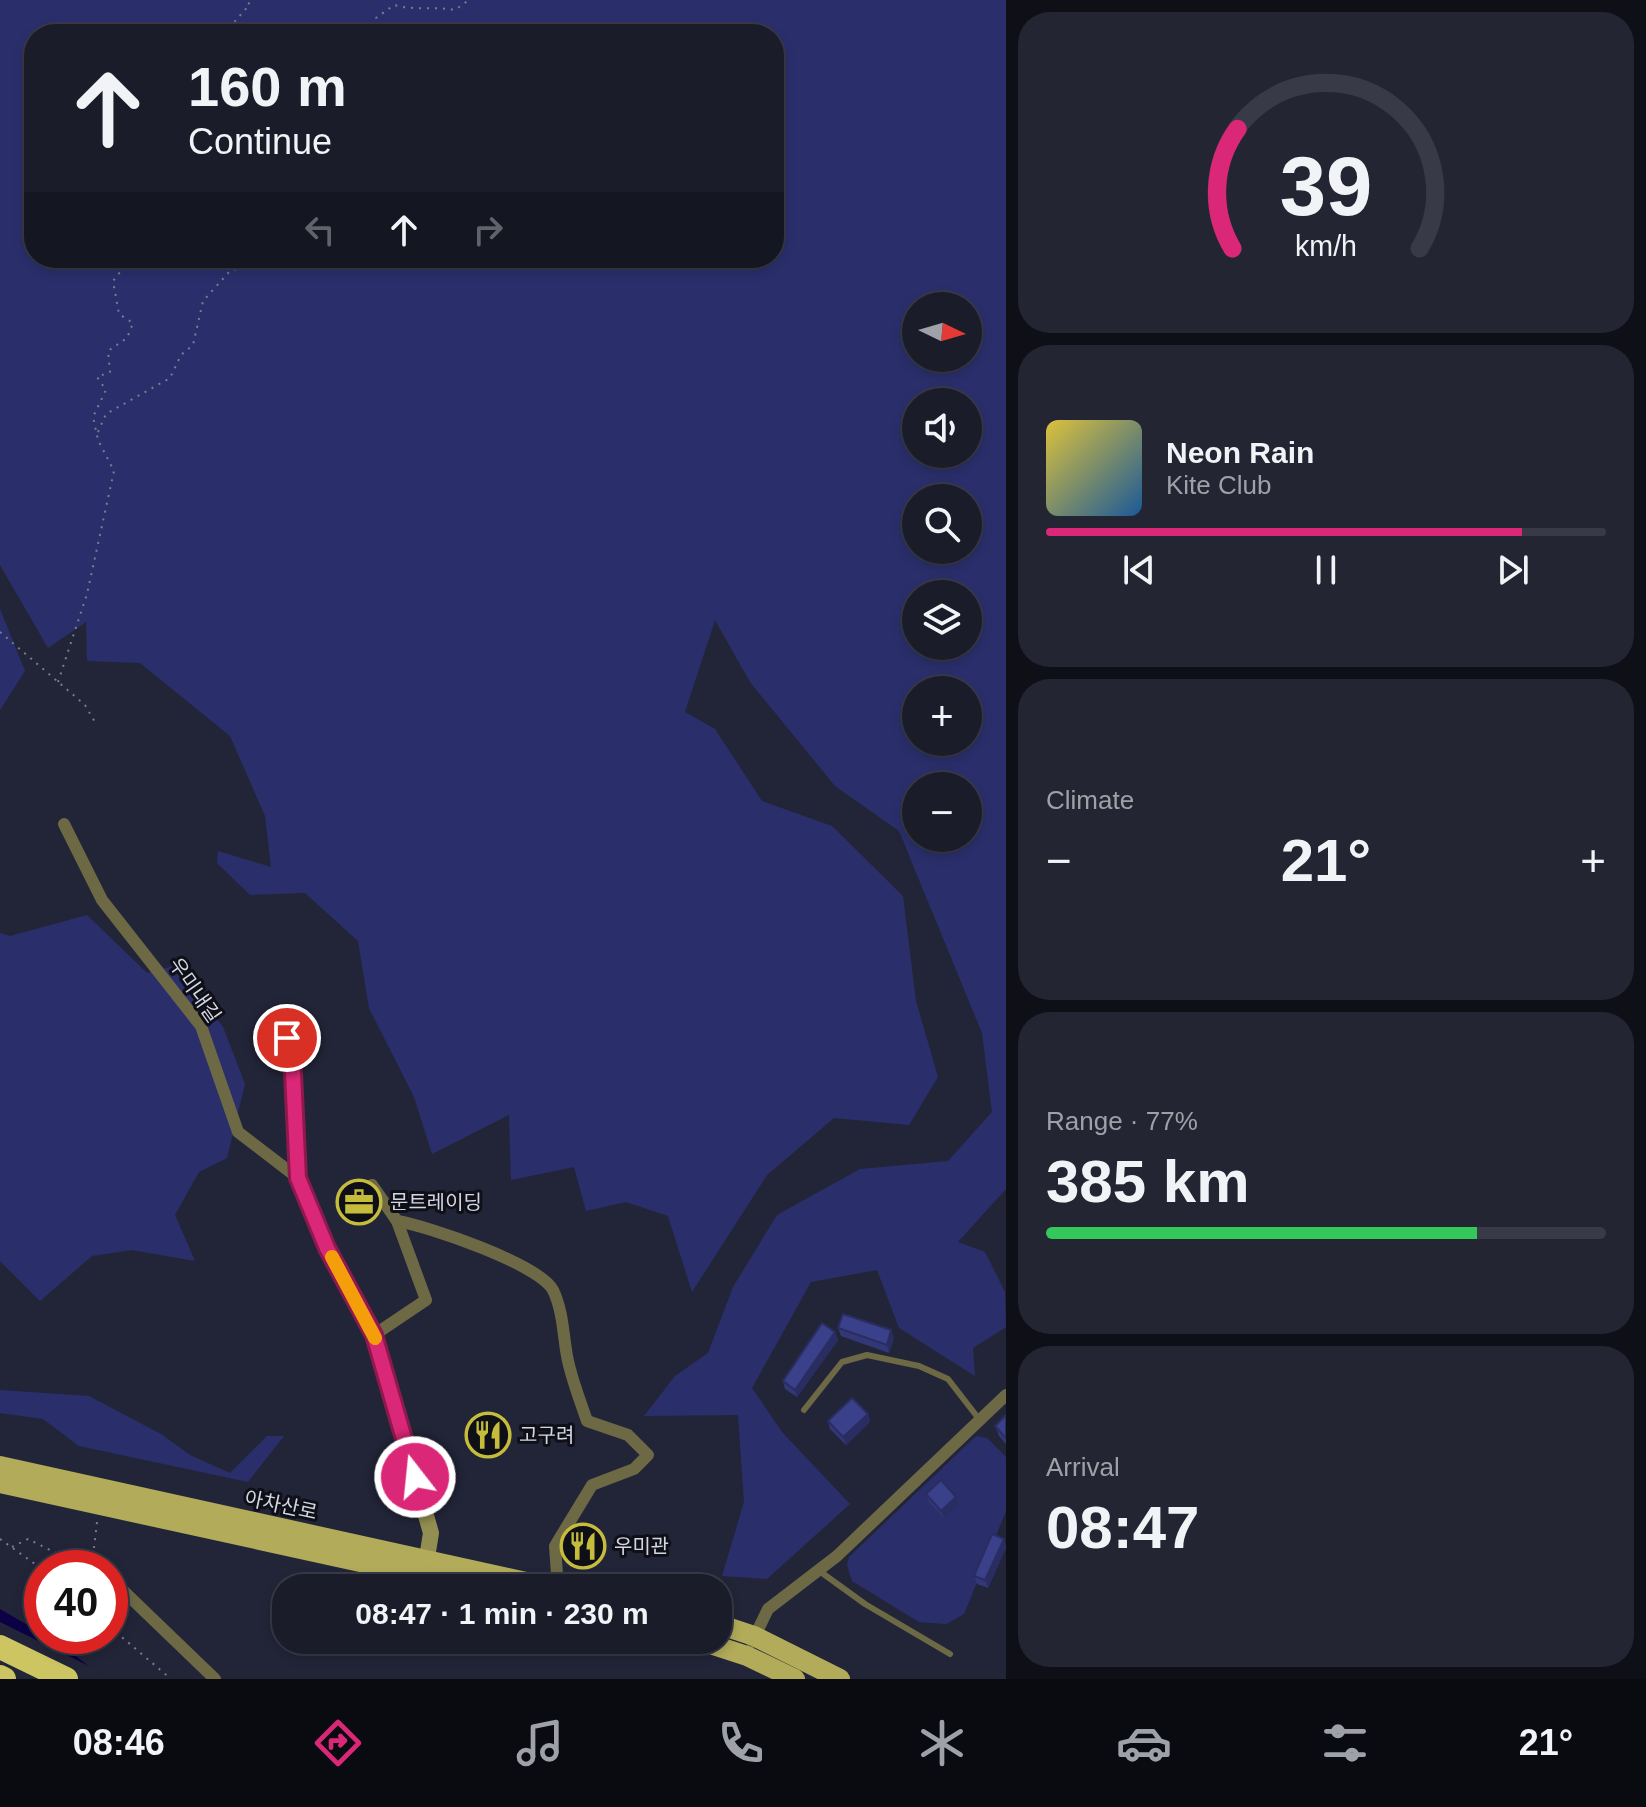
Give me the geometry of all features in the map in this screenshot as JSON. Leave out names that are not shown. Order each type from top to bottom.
[{"type":"highway","points":[[0,1647],[66,1679]]},
{"type":"main road","name":"아차산로","points":[[0,1466],[306,1535],[444,1574]]},
{"type":"main road","name":"아차산로","points":[[0,1483],[469,1574]]},
{"type":"main road","points":[[732,1640],[840,1679]]},
{"type":"main road","points":[[750,1646],[795,1679]]},
{"type":"street","name":"우미내길","points":[[64,824],[102,900],[201,1026],[238,1132],[298,1178]]},
{"type":"street","points":[[287,1038],[293,1073],[298,1178],[327,1248],[374,1335],[431,1533],[426,1567]]},
{"type":"street","points":[[372,1185],[397,1221],[426,1300],[374,1335]]},
{"type":"street","points":[[397,1221],[418,1224],[512,1260],[551,1287],[562,1315],[568,1359],[587,1421],[628,1435],[648,1455],[634,1469],[592,1485],[555,1546],[555,1574]]},
{"type":"street","points":[[750,1646],[768,1609],[818,1570],[1006,1395]]},
{"type":"street","points":[[128,1595],[215,1679]]},
{"type":"lane","points":[[804,1410],[842,1362],[867,1355],[919,1366],[948,1379],[979,1419]]},
{"type":"lane","points":[[818,1570],[865,1604],[950,1654]]},
{"type":"path","points":[[233,24],[250,4],[243,0]]},
{"type":"path","points":[[374,24],[376,18],[394,5],[418,11],[441,7],[455,10],[469,0]]},
{"type":"path","points":[[58,682],[87,594],[114,471],[98,440],[93,417],[106,390],[97,377],[110,372],[108,351],[127,338],[133,323],[119,314],[113,281],[123,268]]},
{"type":"path","points":[[97,434],[106,414],[170,378],[181,355],[193,345],[203,301],[230,271],[240,268]]},
{"type":"path","points":[[0,632],[85,705],[96,724]]},
{"type":"path","points":[[96,1550],[97,1519]]},
{"type":"path","points":[[0,1539],[24,1556]]},
{"type":"path","points":[[12,1547],[28,1539],[50,1550]]},
{"type":"path","points":[[128,1642],[171,1679]]},
{"type":"shaded area","points":[[0,0],[1006,0],[1006,1189],[958,1242],[985,1252],[1005,1292],[1006,1327],[973,1348],[975,1376],[899,1328],[877,1270],[811,1282],[752,1388],[782,1432],[850,1504],[767,1579],[723,1574],[744,1502],[738,1415],[644,1416],[675,1376],[708,1353],[733,1287],[777,1215],[860,1169],[948,1161],[992,1112],[982,1033],[908,852],[982,852],[982,772],[902,772],[902,838],[899,831],[835,786],[750,682],[715,620],[685,712],[715,729],[762,801],[832,826],[903,896],[916,1001],[938,1077],[909,1125],[834,1118],[767,1175],[692,1292],[668,1216],[626,1202],[586,1211],[574,1167],[511,1180],[509,1115],[432,1154],[414,1097],[369,1008],[358,941],[305,893],[250,895],[217,863],[218,851],[271,867],[265,816],[230,736],[140,663],[87,661],[86,622],[48,648],[0,565]]},
{"type":"shaded area","points":[[0,609],[25,671],[0,710]]},
{"type":"shaded area","points":[[87,915],[147,973],[177,965],[223,1027],[245,1084],[227,1158],[199,1172],[175,1215],[195,1261],[132,1250],[92,1256],[40,1301],[0,1261],[0,933],[10,936]]},
{"type":"shaded area","points":[[0,1390],[89,1396],[161,1434],[190,1455],[230,1473],[267,1436],[284,1436],[248,1482],[79,1446],[43,1419],[0,1413]]},
{"type":"shaded area","points":[[976,1436],[987,1438],[1006,1457],[1006,1511],[964,1614],[946,1624],[919,1622],[852,1581],[847,1565],[849,1557]]},
{"type":"shaded area","points":[[0,1609],[24,1623],[24,1654],[74,1654],[104,1679],[0,1679]]},
{"type":"pier","points":[[0,1622],[24,1634],[24,1654],[65,1654],[103,1673],[108,1679],[0,1679]]},
{"type":"building","points":[[843,1314],[891,1330],[887,1345],[838,1328]]},
{"type":"building","points":[[822,1323],[835,1332],[795,1390],[783,1381]]},
{"type":"building","points":[[852,1398],[868,1414],[843,1437],[828,1421]]},
{"type":"building","points":[[1006,1415],[1006,1438],[995,1426]]},
{"type":"building","points":[[941,1480],[956,1497],[941,1511],[926,1494]]},
{"type":"building","points":[[992,1534],[1004,1539],[985,1580],[974,1576]]},
{"type":"slow traffic","points":[[332,1257],[375,1338]]},
{"type":"place","name":"문트레이딩","points":[[359,1202]]},
{"type":"place","name":"고구려","points":[[488,1435]]},
{"type":"place","name":"우미관","points":[[583,1546]]},
{"type":"route","points":[[287,1038],[293,1073],[298,1178],[327,1248],[374,1335],[415,1477]]}]
